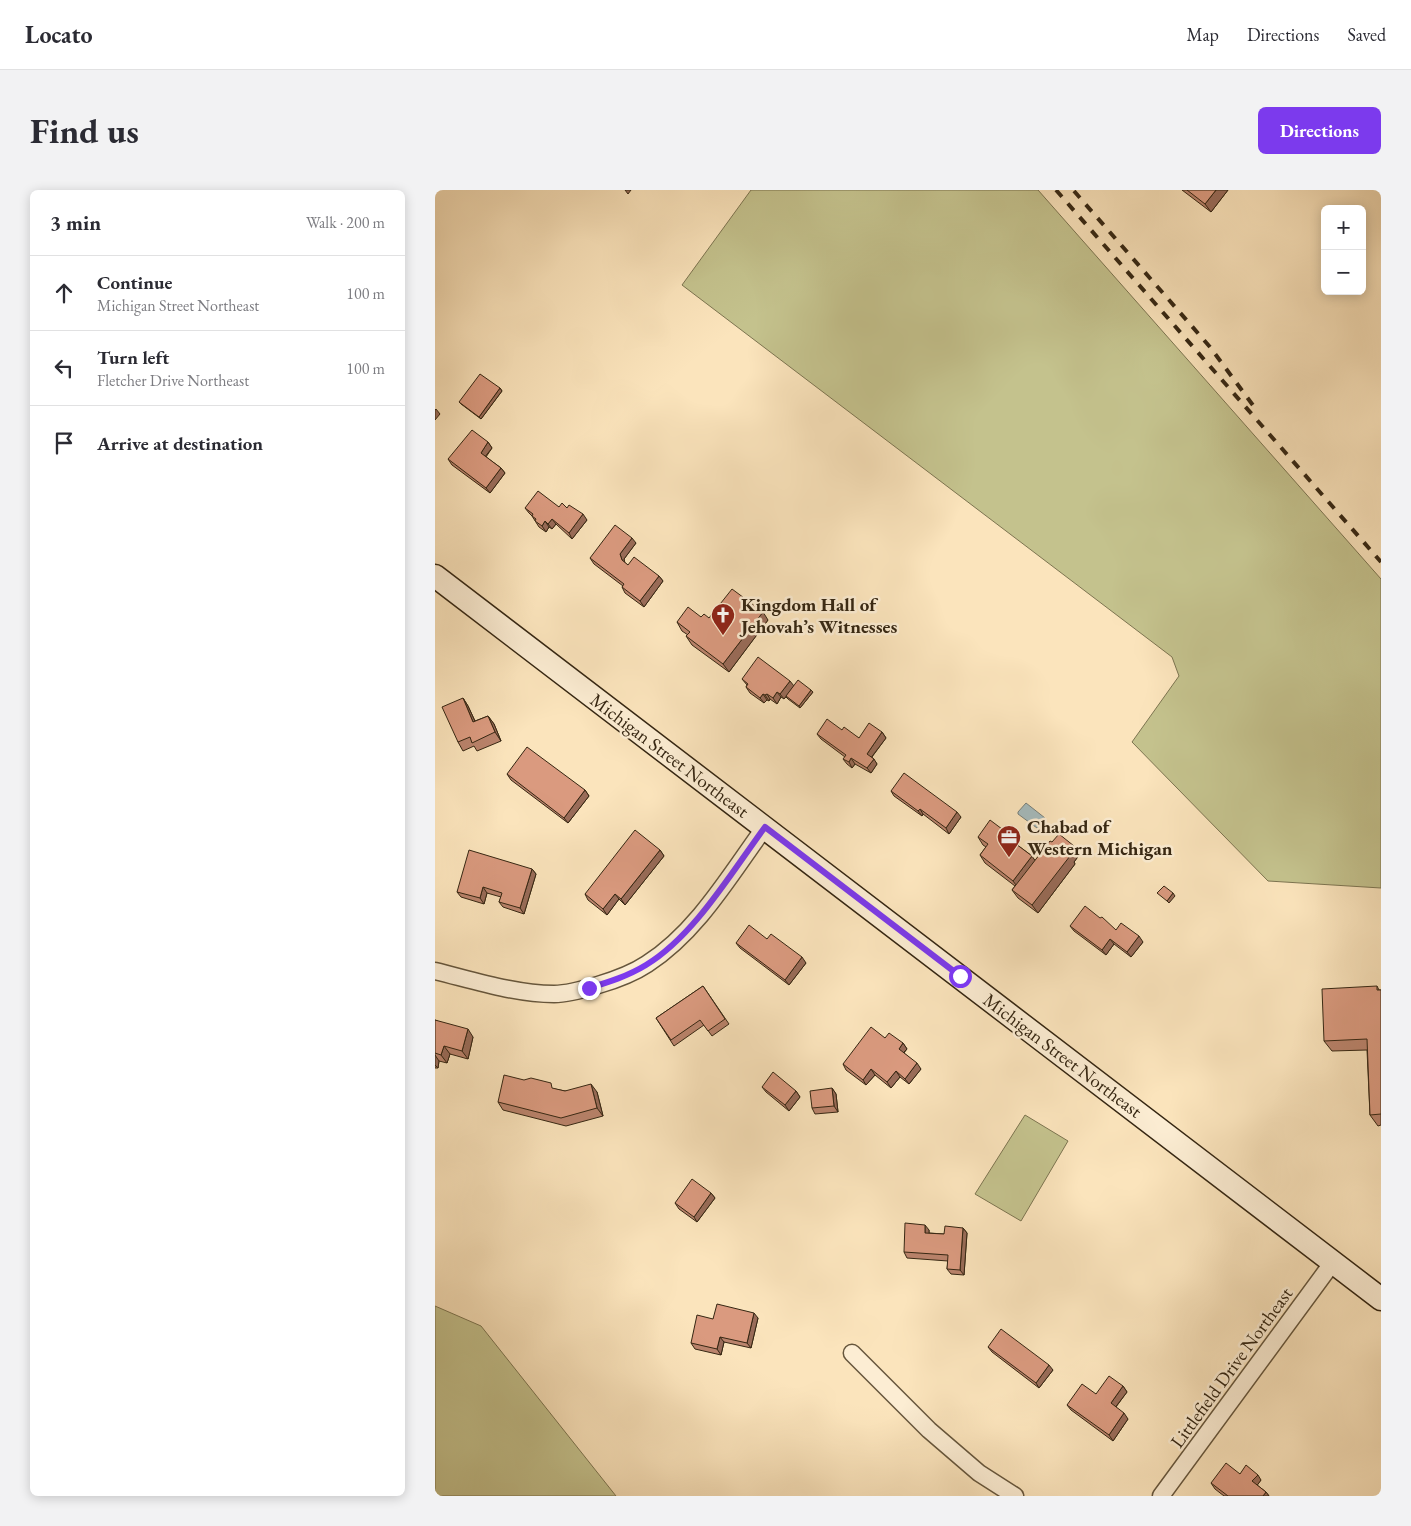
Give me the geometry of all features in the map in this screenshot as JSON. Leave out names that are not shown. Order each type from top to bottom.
[{"type":"main road","name":"Michigan Street Northeast","points":[[435,576],[1381,1298]]},
{"type":"street","points":[[435,971],[514,990],[555,994],[589,988],[617,980],[646,965],[666,951],[683,935],[765,827]]},
{"type":"street","name":"Littlefield Drive Northeast","points":[[1161,1496],[1333,1262]]},
{"type":"street","points":[[852,1353],[929,1430],[979,1473],[1015,1496]]},
{"type":"shaded area","points":[[751,190],[1038,190],[1381,579],[1381,888],[1268,881],[1132,742],[1179,676],[1172,657],[682,285]]},
{"type":"shaded area","points":[[1026,803],[1045,818],[1039,828],[1018,814]]},
{"type":"shaded area","points":[[1025,1115],[1068,1141],[1021,1221],[975,1194]]},
{"type":"shaded area","points":[[435,1306],[481,1326],[616,1496],[435,1496]]},
{"type":"building","points":[[1187,190],[1216,190],[1205,204]]},
{"type":"building","points":[[480,374],[500,388],[479,417],[459,402]]},
{"type":"building","points":[[472,430],[488,442],[481,453],[501,468],[486,488],[448,459]]},
{"type":"building","points":[[538,491],[559,507],[562,503],[567,508],[569,505],[583,514],[569,533],[552,519],[548,524],[545,521],[542,526],[535,521],[536,519],[532,516],[533,514],[525,508]]},
{"type":"building","points":[[615,525],[632,538],[620,554],[622,560],[628,565],[634,557],[659,576],[640,601],[622,587],[624,584],[590,558]]},
{"type":"building","name":"Kingdom Hall of Jehovah’s Witnesses","points":[[732,589],[763,612],[723,664],[686,636],[690,632],[677,622],[688,607],[701,617],[704,614],[709,618]]},
{"type":"building","points":[[758,657],[790,681],[780,694],[777,692],[773,698],[763,694],[760,698],[746,687],[748,684],[742,679]]},
{"type":"building","points":[[798,680],[811,690],[799,706],[786,696]]},
{"type":"building","points":[[463,698],[473,722],[488,716],[495,732],[472,743],[470,737],[458,742],[442,707]]},
{"type":"building","points":[[827,719],[842,730],[844,727],[859,738],[869,723],[882,732],[867,754],[874,759],[867,768],[851,758],[849,762],[843,759],[846,755],[817,734]]},
{"type":"building","points":[[527,747],[585,790],[564,818],[507,774]]},
{"type":"building","points":[[904,773],[957,812],[946,828],[920,809],[918,811],[891,791]]},
{"type":"building","name":"Chabad of Western Michigan","points":[[990,820],[1006,832],[1004,835],[1032,856],[1013,881],[980,855],[988,844],[978,837]]},
{"type":"building","points":[[635,830],[660,850],[621,899],[615,894],[603,909],[585,894]]},
{"type":"building","points":[[1059,834],[1074,846],[1068,854],[1070,856],[1032,905],[1012,890],[1050,841],[1052,842]]},
{"type":"building","points":[[469,850],[532,869],[520,908],[499,902],[502,893],[483,887],[480,898],[457,892]]},
{"type":"building","points":[[1164,886],[1173,893],[1167,901],[1157,893]]},
{"type":"building","points":[[1085,906],[1100,918],[1102,917],[1116,930],[1121,923],[1139,936],[1127,952],[1110,939],[1102,950],[1070,926]]},
{"type":"building","points":[[749,925],[767,939],[771,934],[802,957],[785,980],[736,943]]},
{"type":"building","points":[[703,986],[725,1019],[708,1031],[700,1020],[671,1040],[656,1018]]},
{"type":"building","points":[[1377,986],[1377,990],[1381,990],[1381,1114],[1370,1115],[1367,1039],[1324,1041],[1322,989]]},
{"type":"building","points":[[435,1020],[468,1029],[462,1051],[444,1046],[441,1055],[435,1053]]},
{"type":"building","points":[[871,1027],[885,1038],[889,1033],[903,1043],[899,1049],[917,1063],[905,1079],[896,1071],[887,1082],[871,1069],[863,1080],[843,1064]]},
{"type":"building","points":[[773,1072],[796,1091],[785,1105],[762,1087]]},
{"type":"building","points":[[504,1075],[524,1080],[531,1078],[551,1083],[552,1088],[565,1091],[591,1084],[597,1108],[561,1118],[498,1102]]},
{"type":"building","points":[[832,1088],[834,1106],[812,1108],[810,1091]]},
{"type":"building","points":[[692,1179],[711,1193],[694,1217],[675,1203]]},
{"type":"building","points":[[905,1223],[925,1225],[925,1233],[944,1234],[945,1226],[963,1228],[960,1270],[947,1269],[948,1255],[904,1252]]},
{"type":"building","points":[[717,1304],[754,1313],[747,1343],[720,1337],[717,1349],[691,1343],[697,1315],[713,1319]]},
{"type":"building","points":[[1001,1329],[1049,1365],[1036,1383],[988,1347]]},
{"type":"building","points":[[1109,1376],[1123,1386],[1111,1403],[1124,1413],[1109,1435],[1067,1405],[1082,1384],[1096,1394]]},
{"type":"building","points":[[1226,1463],[1240,1474],[1246,1465],[1258,1475],[1252,1481],[1266,1492],[1263,1496],[1228,1496],[1211,1483]]},
{"type":"railway","points":[[1056,190],[1381,562]]},
{"type":"railway","points":[[1074,191],[1210,347],[1255,408]]},
{"type":"place","name":"Kingdom Hall of Jehovah’s Witnesses","points":[[723,636]]},
{"type":"place","name":"Chabad of Western Michigan","points":[[1009,858]]},
{"type":"route","points":[[589,988],[617,980],[646,965],[666,951],[697,919],[765,827],[960,976]]}]
